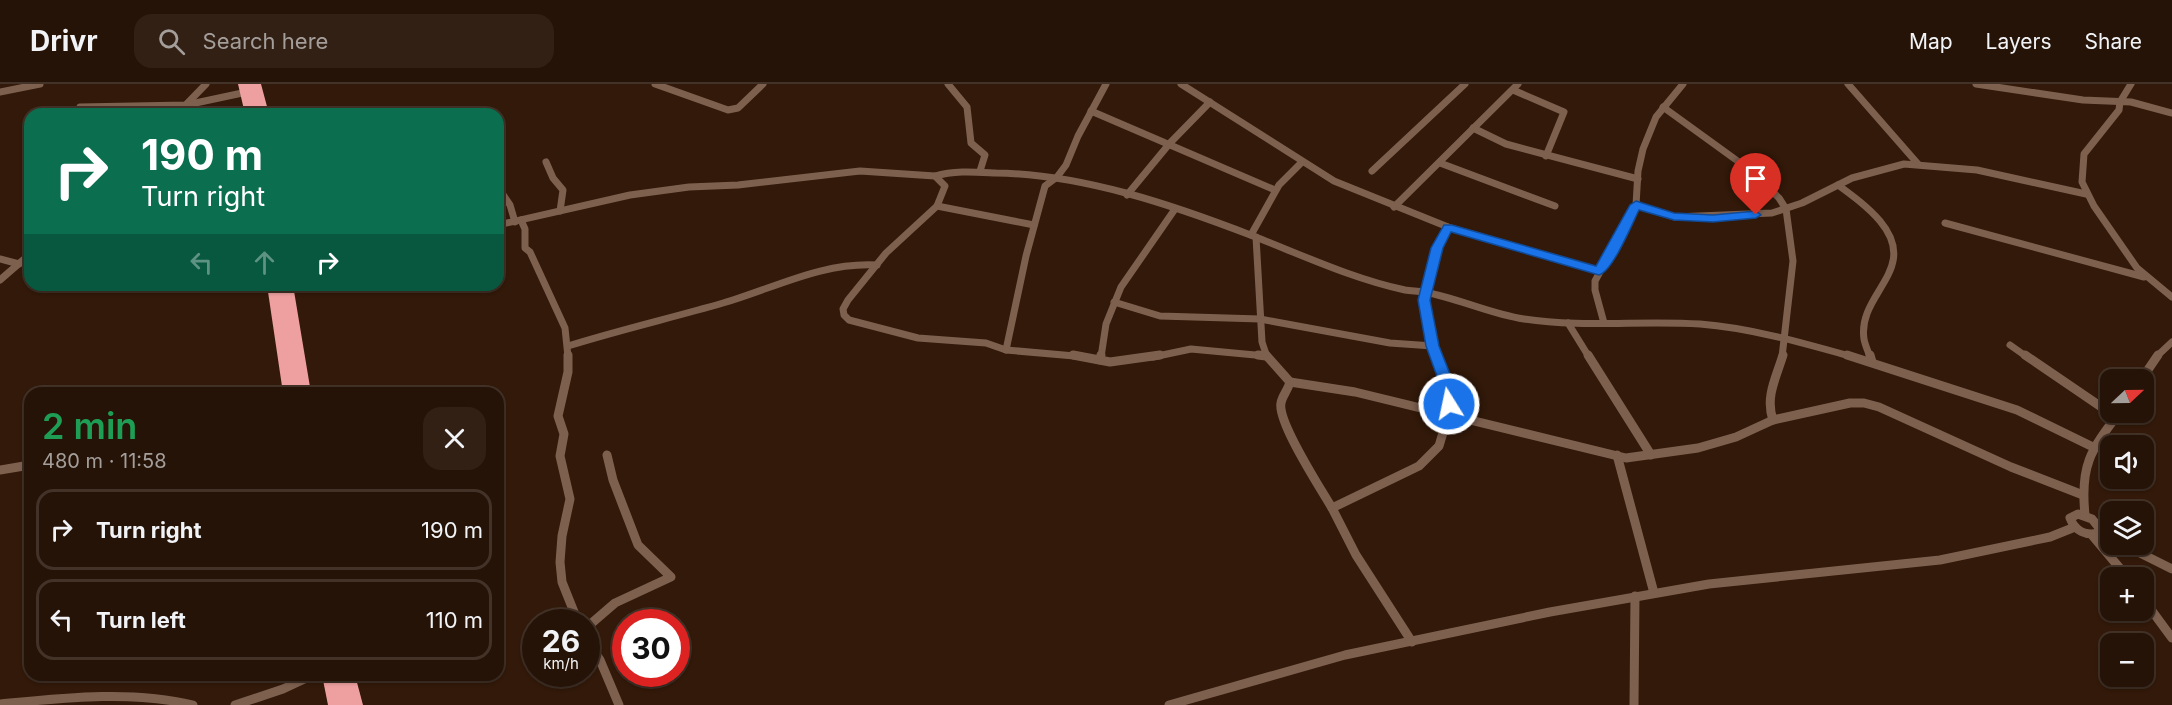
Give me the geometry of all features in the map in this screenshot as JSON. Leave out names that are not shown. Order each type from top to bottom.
[{"type":"highway","points":[[249,87],[251,108]]},
{"type":"highway","points":[[249,87],[260,108]]},
{"type":"highway","points":[[274,291],[289,387]]},
{"type":"highway","points":[[287,291],[303,387]]},
{"type":"highway","points":[[332,681],[337,705]]},
{"type":"highway","points":[[348,681],[354,705]]},
{"type":"street","points":[[0,92],[40,84]]},
{"type":"street","points":[[183,108],[206,84]]},
{"type":"street","points":[[655,84],[728,110],[738,108],[764,84]]},
{"type":"street","points":[[948,84],[967,107],[971,143],[985,155],[981,171]]},
{"type":"street","points":[[1006,350],[1045,186],[1057,177],[1066,165],[1106,84]]},
{"type":"street","points":[[1181,84],[1334,181],[1448,227],[1599,271]]},
{"type":"street","points":[[1372,171],[1465,84]]},
{"type":"street","points":[[1604,323],[1594,290],[1599,271],[1636,205],[1643,149],[1656,117],[1683,84]]},
{"type":"street","points":[[1848,84],[1918,164]]},
{"type":"street","points":[[1976,84],[2084,100],[2145,105],[2172,112]]},
{"type":"street","points":[[2131,84],[2120,102],[2119,110],[2084,154],[2082,170],[2086,194],[2129,258],[2172,297]]},
{"type":"street","points":[[80,107],[186,105],[249,87]]},
{"type":"street","points":[[1395,207],[1516,87],[1564,112],[1546,156]]},
{"type":"street","points":[[1127,195],[1170,143],[1210,102]]},
{"type":"street","points":[[1663,107],[1767,186],[1786,209],[1794,253],[1787,316],[1787,339],[1769,391],[1769,407],[1773,420]]},
{"type":"street","points":[[1091,111],[1275,190]]},
{"type":"street","points":[[1473,128],[1506,144],[1638,178]]},
{"type":"street","points":[[546,162],[553,178],[563,190],[560,211]]},
{"type":"street","points":[[1302,162],[1288,171],[1275,190],[1253,236],[1260,319],[1266,356],[1290,382],[1321,385],[1626,458],[1708,445],[1736,437],[1773,420],[1864,403],[1879,407],[2012,467],[2083,495]]},
{"type":"street","points":[[1440,163],[1555,206]]},
{"type":"street","points":[[1636,205],[1674,216],[1713,218],[1772,213],[1871,172],[1904,164],[1977,170],[2086,194]]},
{"type":"street","points":[[504,224],[630,195],[689,187],[738,185],[829,172],[860,171],[935,176],[948,172],[981,171],[1057,177],[1175,209],[1405,290],[1424,292],[1523,319],[1568,323],[1701,324],[1787,339],[1872,362],[2017,410],[2093,447]]},
{"type":"street","points":[[935,176],[945,186],[937,206],[908,230],[843,309],[844,315],[849,320],[918,338],[986,343],[1006,350],[1123,362],[1191,349],[1266,356]]},
{"type":"street","points":[[1838,185],[1874,214],[1888,232],[1895,250],[1892,269],[1873,300],[1865,324],[1864,339],[1872,362]]},
{"type":"street","points":[[504,196],[525,229],[525,248],[530,252],[550,291],[565,328],[568,346],[568,372],[558,416],[564,434],[560,456],[570,500],[562,536],[560,562],[562,582],[573,609]]},
{"type":"street","points":[[937,206],[1034,225]]},
{"type":"street","points":[[1100,360],[1106,324],[1114,302],[1139,259],[1175,209]]},
{"type":"street","points":[[1945,223],[2148,277]]},
{"type":"street","points":[[1332,508],[1419,466],[1439,446],[1448,416],[1448,387],[1433,346],[1424,292],[1437,248],[1448,227]]},
{"type":"street","points":[[0,259],[19,264]]},
{"type":"street","points":[[0,280],[24,259]]},
{"type":"street","points":[[568,346],[619,330],[725,303],[806,273],[857,264],[877,265]]},
{"type":"street","points":[[1114,302],[1160,316],[1260,319],[1390,343],[1433,346]]},
{"type":"street","points":[[1568,323],[1651,455]]},
{"type":"street","points":[[2148,369],[2154,359],[2172,342]]},
{"type":"street","points":[[2010,345],[2100,404]]},
{"type":"street","points":[[1290,382],[1288,392],[1281,402],[1283,420],[1356,555],[1412,642]]},
{"type":"street","points":[[2085,515],[2082,488],[2093,447],[2111,423]]},
{"type":"street","points":[[600,613],[616,601],[670,577],[638,545],[613,480],[607,455]]},
{"type":"street","points":[[1617,455],[1654,593]]},
{"type":"street","points":[[0,470],[24,466]]},
{"type":"street","points":[[2075,527],[2070,518],[2078,514],[2085,515],[2097,524],[2096,534],[2120,567]]},
{"type":"street","points":[[1168,705],[1345,655],[1635,596],[1709,584],[1940,560],[2050,537],[2075,527],[2100,535]]},
{"type":"street","points":[[2144,555],[2172,569]]},
{"type":"street","points":[[1634,705],[1635,596]]},
{"type":"street","points":[[2154,614],[2172,638]]},
{"type":"street","points":[[600,660],[619,705]]},
{"type":"street","points":[[235,705],[300,681]]},
{"type":"street","points":[[0,704],[69,696],[170,699],[193,705]]},
{"type":"route","points":[[1449,404],[1448,387],[1433,346],[1424,300],[1424,292],[1437,248],[1448,227],[1599,271],[1636,205],[1674,216],[1713,218],[1756,215]]}]
